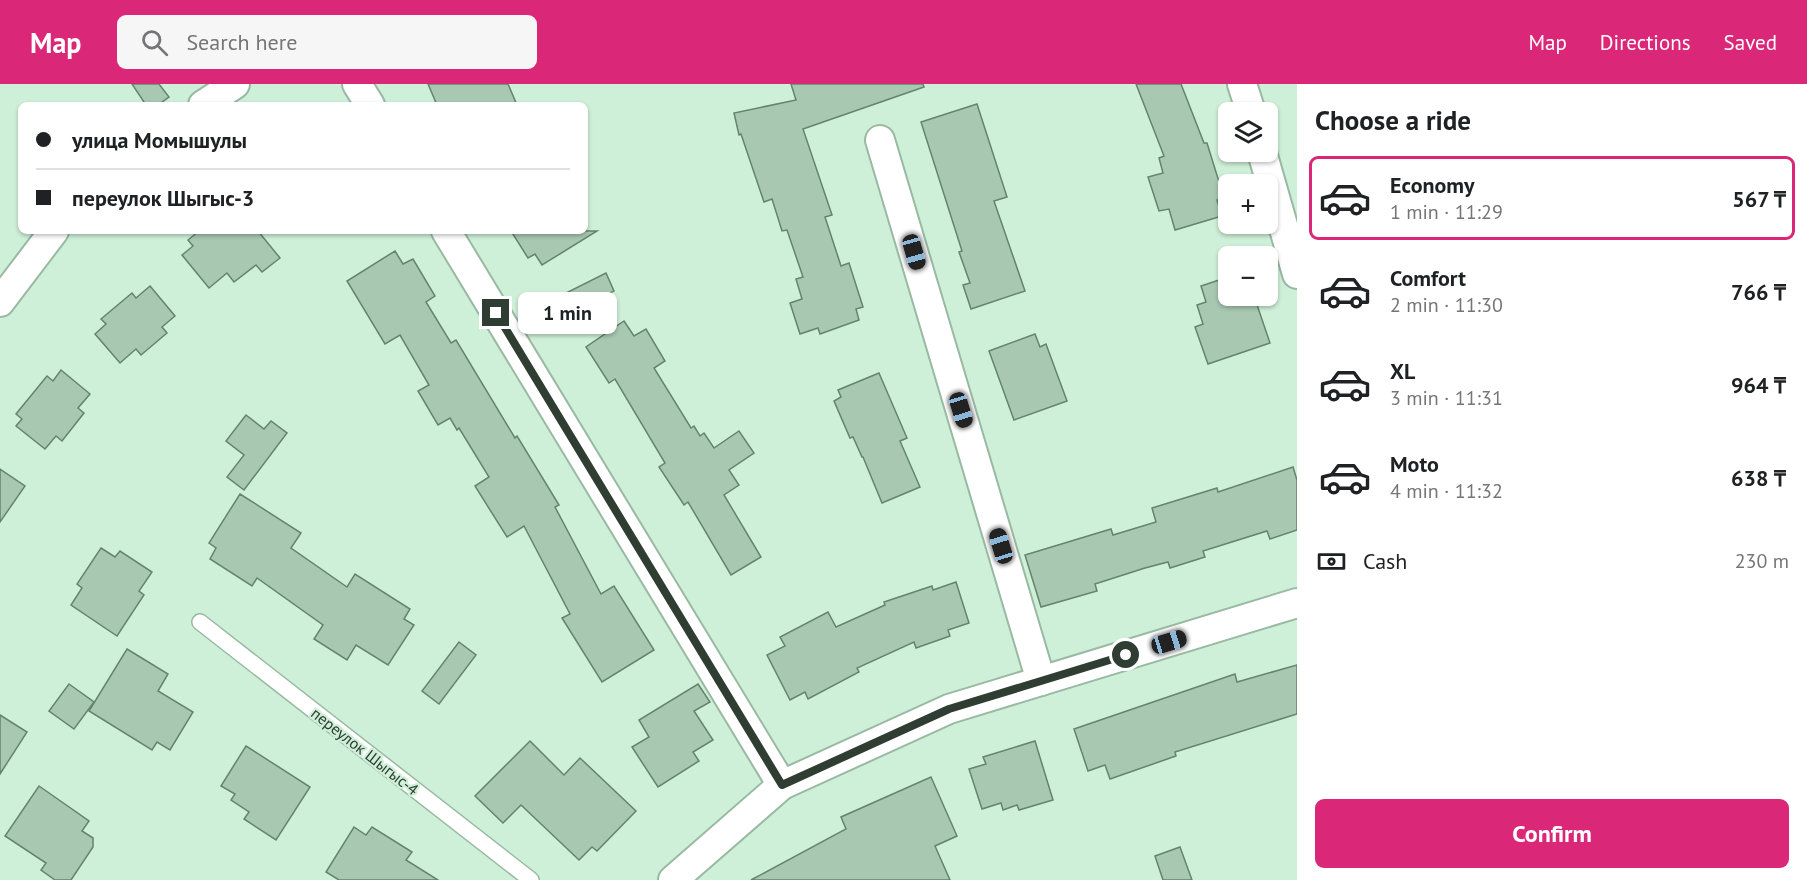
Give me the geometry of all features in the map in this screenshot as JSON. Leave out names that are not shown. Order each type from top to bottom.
[{"type":"street","points":[[208,102],[235,84]]},
{"type":"street","points":[[357,84],[368,102]]},
{"type":"street","points":[[1242,84],[1248,102]]},
{"type":"street","points":[[880,140],[1041,681]]},
{"type":"street","points":[[1265,162],[1297,274]]},
{"type":"street","points":[[0,302],[52,234]]},
{"type":"street","points":[[448,234],[782,785]]},
{"type":"street","points":[[673,880],[782,785],[949,709],[1297,603]]},
{"type":"lane","name":"переулок Шыгыс-4","points":[[200,622],[531,880]]},
{"type":"building","points":[[132,84],[159,84],[169,97],[162,102],[144,102]]},
{"type":"building","points":[[428,84],[508,84],[516,102],[436,102]]},
{"type":"building","points":[[791,84],[923,84],[924,87],[803,129],[832,215],[825,217],[841,266],[849,263],[863,307],[856,309],[859,320],[820,334],[818,328],[800,334],[790,303],[802,299],[796,279],[803,277],[787,230],[782,231],[772,199],[764,202],[741,134],[739,135],[734,113],[796,100]]},
{"type":"building","points":[[1136,84],[1181,84],[1204,143],[1207,143],[1218,179],[1218,217],[1175,230],[1169,209],[1159,211],[1148,177],[1163,173],[1159,158],[1164,156]]},
{"type":"building","points":[[977,104],[1007,197],[994,201],[1025,291],[971,309],[963,285],[970,283],[959,252],[962,251],[921,122]]},
{"type":"building","points":[[588,231],[597,231],[542,265],[535,254],[528,258],[513,234],[588,234]]},
{"type":"building","points":[[195,234],[260,234],[280,258],[262,272],[256,265],[234,282],[227,273],[209,288],[182,255],[193,246],[188,240]]},
{"type":"building","points":[[395,251],[403,264],[413,259],[435,296],[426,302],[451,343],[456,340],[515,438],[517,436],[559,505],[555,507],[601,594],[614,586],[654,650],[602,682],[562,618],[570,614],[524,526],[507,537],[475,486],[489,477],[459,428],[457,430],[450,418],[438,425],[418,391],[429,385],[400,335],[385,344],[347,281]]},
{"type":"building","points":[[606,273],[614,291],[549,324],[540,306]]},
{"type":"building","points":[[1218,280],[1218,306],[1257,306],[1270,343],[1208,364],[1195,327],[1203,324],[1197,305],[1206,302],[1201,286]]},
{"type":"building","points":[[150,286],[175,316],[162,327],[167,333],[141,355],[136,349],[120,363],[95,334],[106,324],[101,319],[132,293],[136,298]]},
{"type":"building","points":[[624,321],[634,336],[646,329],[665,361],[654,368],[691,428],[694,426],[700,436],[704,433],[714,448],[739,431],[754,453],[729,470],[739,485],[724,495],[761,557],[731,575],[688,502],[684,505],[659,467],[665,463],[615,379],[609,383],[586,347]]},
{"type":"building","points":[[1035,334],[1040,347],[1046,344],[1067,401],[1014,420],[989,351]]},
{"type":"building","points":[[61,370],[90,394],[78,408],[84,413],[62,441],[56,436],[45,449],[16,426],[22,419],[16,414],[47,376],[53,381]]},
{"type":"building","points":[[879,373],[907,438],[900,441],[920,487],[882,503],[863,457],[853,437],[850,438],[834,401],[841,397],[838,390]]},
{"type":"building","points":[[246,415],[264,429],[271,421],[287,433],[244,490],[227,477],[244,455],[226,441]]},
{"type":"building","points":[[1293,467],[1297,480],[1297,530],[1270,539],[1267,531],[1203,551],[1205,557],[1170,568],[1168,562],[1145,568],[1095,584],[1097,591],[1041,607],[1025,555],[1111,529],[1113,535],[1156,522],[1152,508],[1217,488],[1218,492]]},
{"type":"building","points":[[0,469],[25,486],[0,522]]},
{"type":"building","points":[[240,494],[301,533],[291,548],[347,587],[355,574],[410,609],[404,619],[414,625],[388,665],[356,645],[347,660],[314,639],[323,625],[257,578],[252,586],[210,559],[216,548],[209,543]]},
{"type":"building","points":[[101,548],[115,557],[120,551],[152,572],[139,591],[144,595],[117,636],[71,605],[82,588],[77,584]]},
{"type":"building","points":[[956,582],[969,623],[948,630],[950,636],[916,648],[914,642],[857,668],[859,672],[808,699],[805,692],[790,700],[767,655],[785,646],[780,637],[828,612],[836,627],[885,605],[884,602],[932,586],[933,590]]},
{"type":"building","points":[[459,642],[476,655],[439,704],[422,691]]},
{"type":"building","points":[[127,649],[168,674],[158,691],[193,712],[170,750],[157,742],[152,750],[89,711]]},
{"type":"building","points":[[1297,665],[1297,714],[1175,752],[1176,756],[1110,779],[1105,765],[1088,771],[1074,729],[1235,674],[1237,682]]},
{"type":"building","points":[[69,684],[94,702],[74,729],[49,711]]},
{"type":"building","points":[[698,684],[710,702],[694,711],[713,740],[693,752],[699,761],[658,787],[632,747],[649,737],[639,720]]},
{"type":"building","points":[[0,715],[27,732],[0,774]]},
{"type":"building","points":[[530,741],[564,775],[580,758],[636,811],[597,851],[592,847],[579,860],[521,805],[503,823],[475,796]]},
{"type":"building","points":[[1035,741],[1053,800],[1019,810],[1017,805],[1003,810],[1001,803],[982,809],[969,769],[986,764],[983,757]]},
{"type":"building","points":[[246,746],[310,787],[276,840],[244,819],[249,812],[231,800],[235,794],[221,786]]},
{"type":"building","points":[[931,777],[957,836],[935,846],[950,880],[751,880],[846,829],[841,817]]},
{"type":"building","points":[[39,786],[89,821],[82,831],[93,838],[93,847],[71,880],[55,880],[41,870],[46,863],[5,836]]},
{"type":"building","points":[[354,827],[366,835],[372,827],[412,852],[406,860],[438,880],[339,880],[326,872]]},
{"type":"building","points":[[1180,847],[1192,880],[1163,880],[1155,856]]},
{"type":"route","points":[[496,313],[782,785],[949,709],[1126,655]]}]
